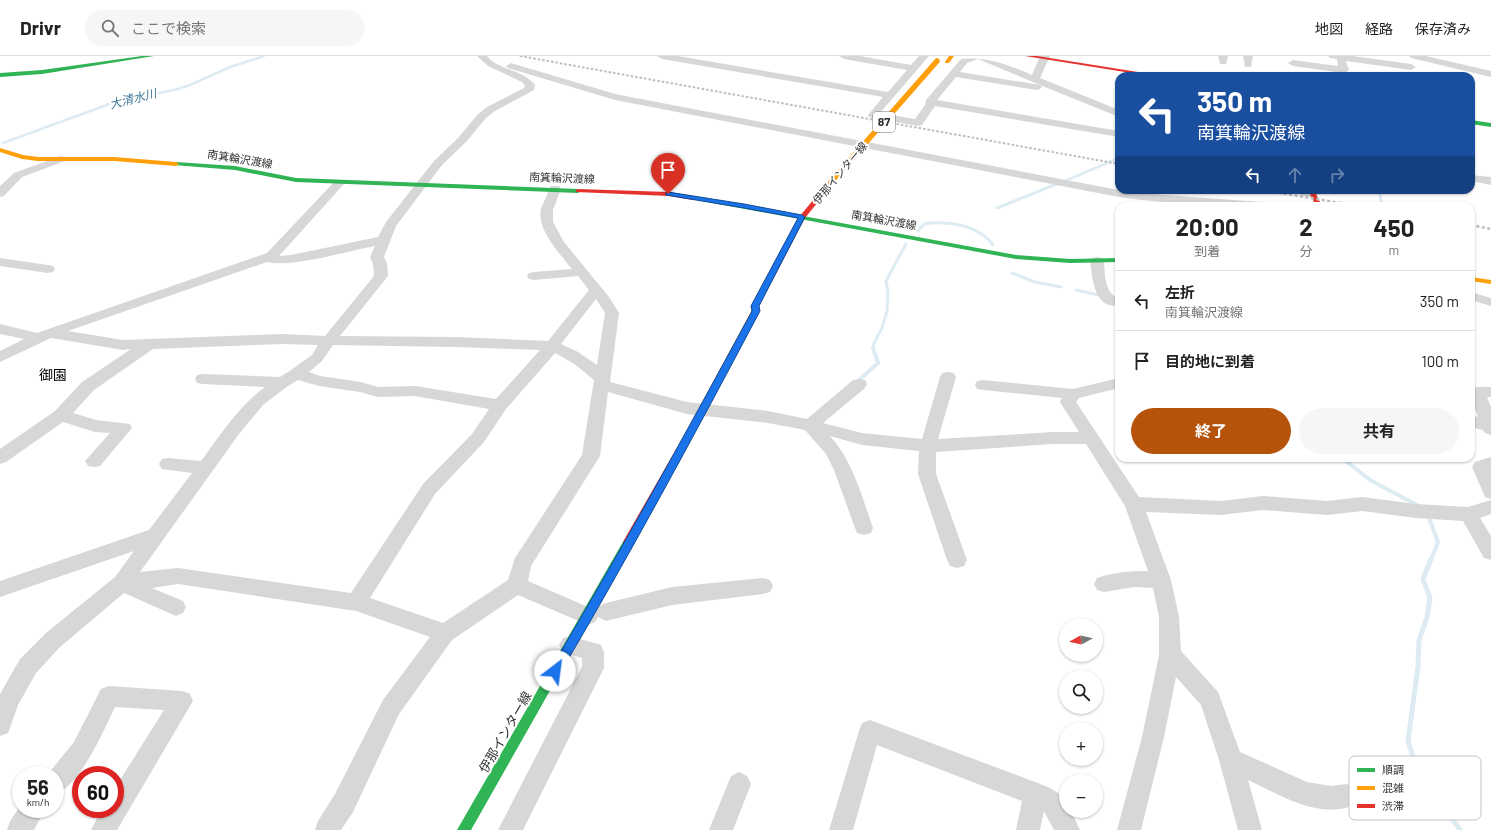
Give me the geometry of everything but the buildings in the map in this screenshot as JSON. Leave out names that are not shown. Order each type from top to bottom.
[{"type":"main road","points":[[0,76],[104,64],[152,56]]},
{"type":"main road","points":[[1027,56],[1045,57],[1136,72]]},
{"type":"main road","points":[[932,81],[946,59]]},
{"type":"main road","name":"伊那インター線","points":[[464,830],[570,645],[597,614],[756,311],[755,306],[802,217],[831,182],[946,59]]},
{"type":"main road","name":"87","points":[[892,129],[907,111]]},
{"type":"main road","points":[[1475,123],[1491,125]]},
{"type":"main road","name":"伊那インター線","points":[[870,157],[882,141]]},
{"type":"main road","name":"南箕輪沢渡線","points":[[0,150],[22,157],[136,160],[235,168],[296,180],[668,194],[744,206],[1016,257],[1056,261],[1115,260]]},
{"type":"main road","name":"伊那インター線","points":[[811,232],[824,211]]},
{"type":"main road","points":[[1475,280],[1491,282]]},
{"type":"main road","name":"伊那インター線","points":[[756,311],[762,308],[774,291]]},
{"type":"street","points":[[662,56],[732,65],[890,95]]},
{"type":"street","points":[[844,56],[914,68]]},
{"type":"street","points":[[924,56],[874,115],[918,123],[930,105],[930,102],[965,60]]},
{"type":"street","points":[[946,59],[965,60],[977,56],[1115,112]]},
{"type":"street","points":[[1407,56],[1412,72]]},
{"type":"street","points":[[1414,56],[1491,74]]},
{"type":"street","points":[[1035,79],[1045,57]]},
{"type":"street","points":[[1337,57],[1410,66]]},
{"type":"street","points":[[1294,72],[1293,60],[1344,70],[1337,57]]},
{"type":"street","points":[[0,725],[8,702],[28,666],[53,640],[78,618],[122,584],[156,534],[233,430],[258,400],[318,358],[329,340],[381,276],[380,264],[377,257],[390,225],[438,163],[462,140],[482,116],[491,109],[529,90],[530,85],[523,78],[490,64],[483,58]]},
{"type":"street","points":[[483,58],[527,69],[568,82],[589,91],[615,97],[1115,192]]},
{"type":"street","points":[[1384,63],[1387,72]]},
{"type":"street","points":[[954,74],[1065,92]]},
{"type":"street","points":[[930,102],[1115,133]]},
{"type":"street","points":[[1100,106],[1115,108]]},
{"type":"street","points":[[0,192],[18,175],[61,159]]},
{"type":"street","points":[[1475,179],[1491,181]]},
{"type":"street","points":[[0,357],[44,336],[272,256],[340,182]]},
{"type":"street","points":[[327,830],[344,803],[391,707],[445,633],[518,585],[522,564],[591,456],[612,313],[604,300],[595,291],[558,243],[547,222],[547,210],[555,190]]},
{"type":"street","points":[[1126,194],[1152,198],[1206,202]]},
{"type":"street","points":[[266,258],[275,260],[291,259],[383,240]]},
{"type":"street","points":[[1097,261],[1099,281],[1102,290],[1106,297],[1115,302]]},
{"type":"street","points":[[0,262],[48,269]]},
{"type":"street","points":[[534,276],[581,272]]},
{"type":"street","points":[[356,602],[428,489],[478,438],[500,404],[552,346],[595,291]]},
{"type":"street","points":[[1475,297],[1491,302]]},
{"type":"street","points":[[0,329],[123,346],[283,339],[378,342],[456,342],[552,346],[564,351],[592,368],[602,381],[687,408],[768,417],[810,425],[862,439],[928,446],[1053,438],[1090,438]]},
{"type":"street","points":[[0,458],[61,415],[88,386],[147,346]]},
{"type":"street","points":[[297,374],[319,381],[361,387],[378,392],[415,391],[500,404]]},
{"type":"street","points":[[948,377],[928,446],[927,474],[957,560]]},
{"type":"street","points":[[203,379],[282,382]]},
{"type":"street","points":[[810,425],[859,384]]},
{"type":"street","points":[[983,385],[1073,394],[1115,384]]},
{"type":"street","points":[[1480,391],[1490,427]]},
{"type":"street","points":[[1073,394],[1068,402],[1134,504],[1161,580],[1169,617],[1170,655],[1153,737],[1129,830]]},
{"type":"street","points":[[61,415],[95,426],[124,428],[94,461]]},
{"type":"street","points":[[1475,422],[1490,427]]},
{"type":"street","points":[[810,425],[833,450],[843,470],[864,528]]},
{"type":"street","points":[[1491,463],[1481,467],[1491,492]]},
{"type":"street","points":[[168,464],[206,468]]},
{"type":"street","points":[[1134,504],[1221,508],[1263,503],[1327,508],[1362,504],[1416,511],[1468,514],[1491,507]]},
{"type":"street","points":[[1468,514],[1491,552]]},
{"type":"street","points":[[0,588],[9,588],[156,534]]},
{"type":"street","points":[[122,584],[178,576],[356,602],[445,633]]},
{"type":"street","points":[[1104,584],[1134,579],[1161,580]]},
{"type":"street","points":[[122,584],[176,607]]},
{"type":"street","points":[[518,585],[597,614],[672,596],[762,586]]},
{"type":"street","points":[[510,830],[593,668],[593,652],[570,645]]},
{"type":"street","points":[[1170,655],[1210,699],[1231,760],[1250,830]]},
{"type":"street","points":[[64,772],[82,750],[109,696],[182,701],[103,830]]},
{"type":"street","points":[[842,830],[870,731],[1052,802],[1068,830]]},
{"type":"street","points":[[1231,760],[1306,794],[1331,798],[1346,796]]},
{"type":"street","points":[[721,830],[739,784]]},
{"type":"street","points":[[1028,830],[1034,794]]},
{"type":"street","points":[[18,830],[27,818]]},
{"type":"waterway","name":"大清水川","points":[[3,143],[112,103],[174,90],[190,85],[230,67],[264,56]]},
{"type":"waterway","points":[[1065,181],[1115,160]]},
{"type":"waterway","points":[[997,208],[1057,184]]},
{"type":"waterway","points":[[1380,194],[1381,202]]},
{"type":"waterway","points":[[918,231],[924,224],[952,224],[962,226],[979,233],[987,238],[993,245]]},
{"type":"waterway","points":[[873,348],[874,343],[882,328],[887,311],[888,292],[886,281],[906,244]]},
{"type":"waterway","points":[[1012,273],[1035,282],[1061,287]]},
{"type":"waterway","points":[[1076,290],[1099,295]]},
{"type":"waterway","points":[[857,382],[878,363],[873,348]]},
{"type":"waterway","points":[[1347,462],[1370,480],[1417,505]]},
{"type":"waterway","points":[[1429,518],[1438,542],[1431,560]]},
{"type":"waterway","points":[[1413,756],[1408,741],[1418,667],[1419,640],[1427,617],[1430,598],[1423,579],[1431,559]]},
{"type":"waterway","points":[[1453,820],[1460,830]]},
{"type":"railway","points":[[520,56],[1115,163]]},
{"type":"railway","points":[[1286,194],[1335,202]]},
{"type":"railway","points":[[1475,226],[1491,229]]},
{"type":"traffic: fast","points":[[0,75],[42,72],[152,56]]},
{"type":"traffic: fast","points":[[1475,123],[1491,125]]},
{"type":"traffic: fast","points":[[176,164],[235,168],[296,180],[578,191]]},
{"type":"traffic: fast","points":[[693,198],[1016,257],[1070,261],[1115,260]]},
{"type":"traffic: fast","points":[[464,830],[628,543]]},
{"type":"traffic: slow","points":[[947,62],[952,56]]},
{"type":"traffic: slow","points":[[831,182],[937,61]]},
{"type":"traffic: slow","points":[[0,150],[22,157],[38,159],[114,159],[176,164]]},
{"type":"traffic: slow","points":[[1475,280],[1491,282]]},
{"type":"traffic: slow","points":[[689,434],[755,312]]},
{"type":"traffic: jam","points":[[1027,56],[1133,72]]},
{"type":"traffic: jam","points":[[755,312],[755,306],[802,217],[831,182]]},
{"type":"traffic: jam","points":[[578,191],[669,194],[693,198]]},
{"type":"traffic: jam","points":[[1313,194],[1317,202]]},
{"type":"traffic: jam","points":[[628,543],[689,434]]},
{"type":"district","name":"御園","points":[[53,375]]},
{"type":"route","points":[[555,671],[588,616],[703,410],[756,311],[755,306],[802,217],[668,194]]}]
